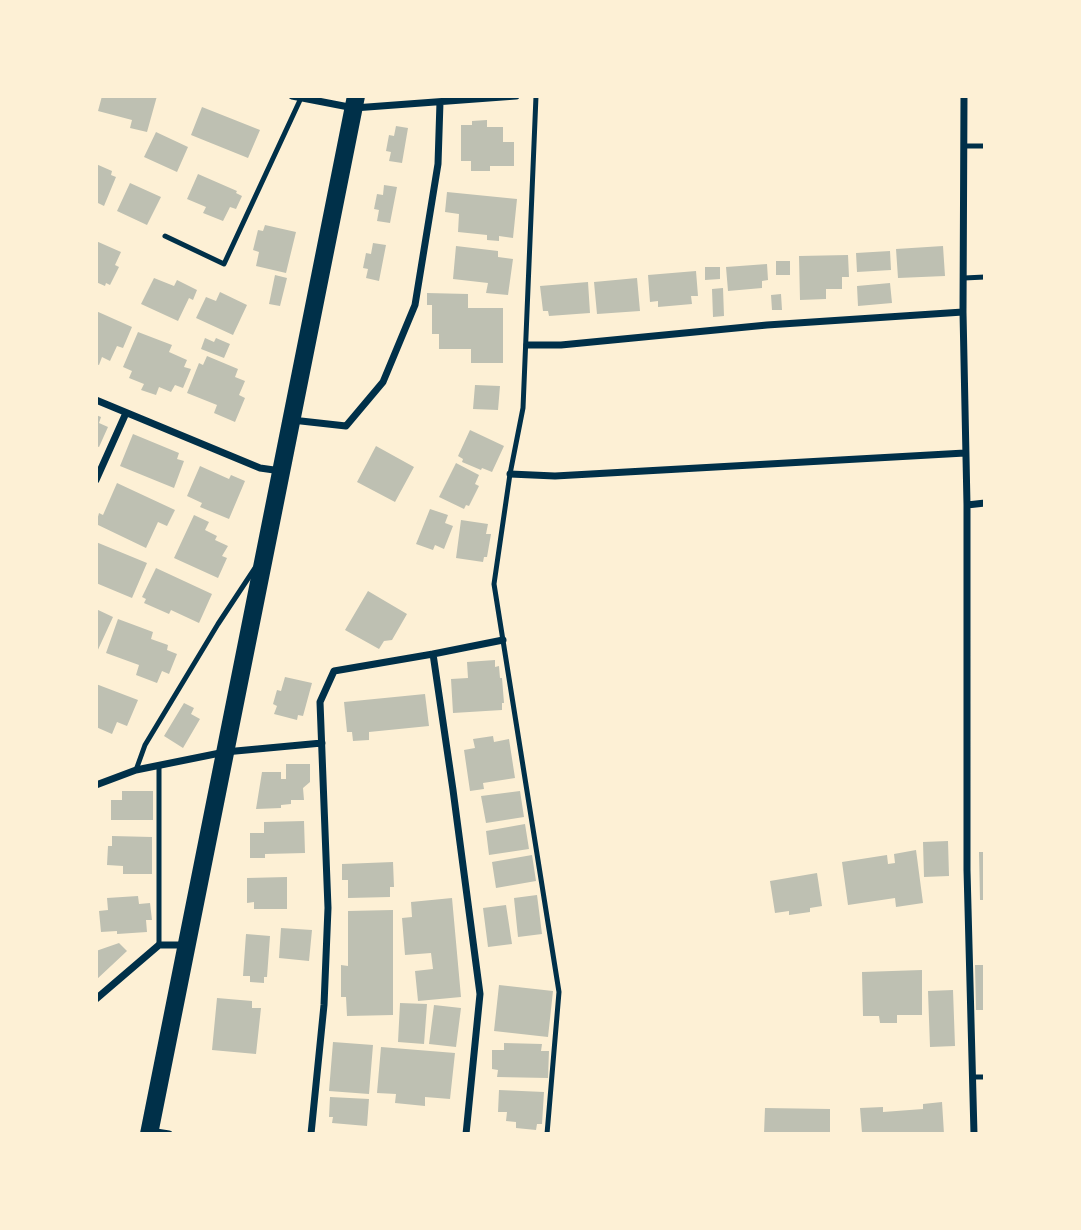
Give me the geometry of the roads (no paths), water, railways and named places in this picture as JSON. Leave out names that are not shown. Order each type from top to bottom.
[{"type":"main road","points":[[149,1132],[355,102]]},
{"type":"street","points":[[292,96],[355,102],[440,102],[516,96]]},
{"type":"street","points":[[964,96],[967,870],[974,1134]]},
{"type":"street","points":[[292,420],[346,426],[383,382],[415,304],[438,163],[440,102]]},
{"type":"street","points":[[527,345],[561,345],[767,325],[963,312]]},
{"type":"street","points":[[96,400],[260,468],[282,471]]},
{"type":"street","points":[[96,480],[126,413]]},
{"type":"street","points":[[510,474],[555,475],[965,453]]},
{"type":"street","points":[[967,505],[985,503]]},
{"type":"street","points":[[311,1134],[324,1005],[328,908],[320,702],[334,671],[503,640]]},
{"type":"street","points":[[433,654],[480,994],[466,1134]]},
{"type":"street","points":[[96,785],[136,770],[225,752],[322,743]]},
{"type":"street","points":[[96,999],[159,945],[186,945]]},
{"type":"street","points":[[149,1132],[169,1134]]},
{"type":"lane","points":[[536,96],[523,408],[494,584],[559,992],[547,1134]]},
{"type":"lane","points":[[165,236],[224,264],[302,98]]},
{"type":"lane","points":[[965,146],[985,146]]},
{"type":"lane","points":[[964,278],[985,277]]},
{"type":"lane","points":[[136,770],[145,745],[264,554]]},
{"type":"lane","points":[[159,765],[159,945]]},
{"type":"lane","points":[[972,1077],[985,1077]]}]
